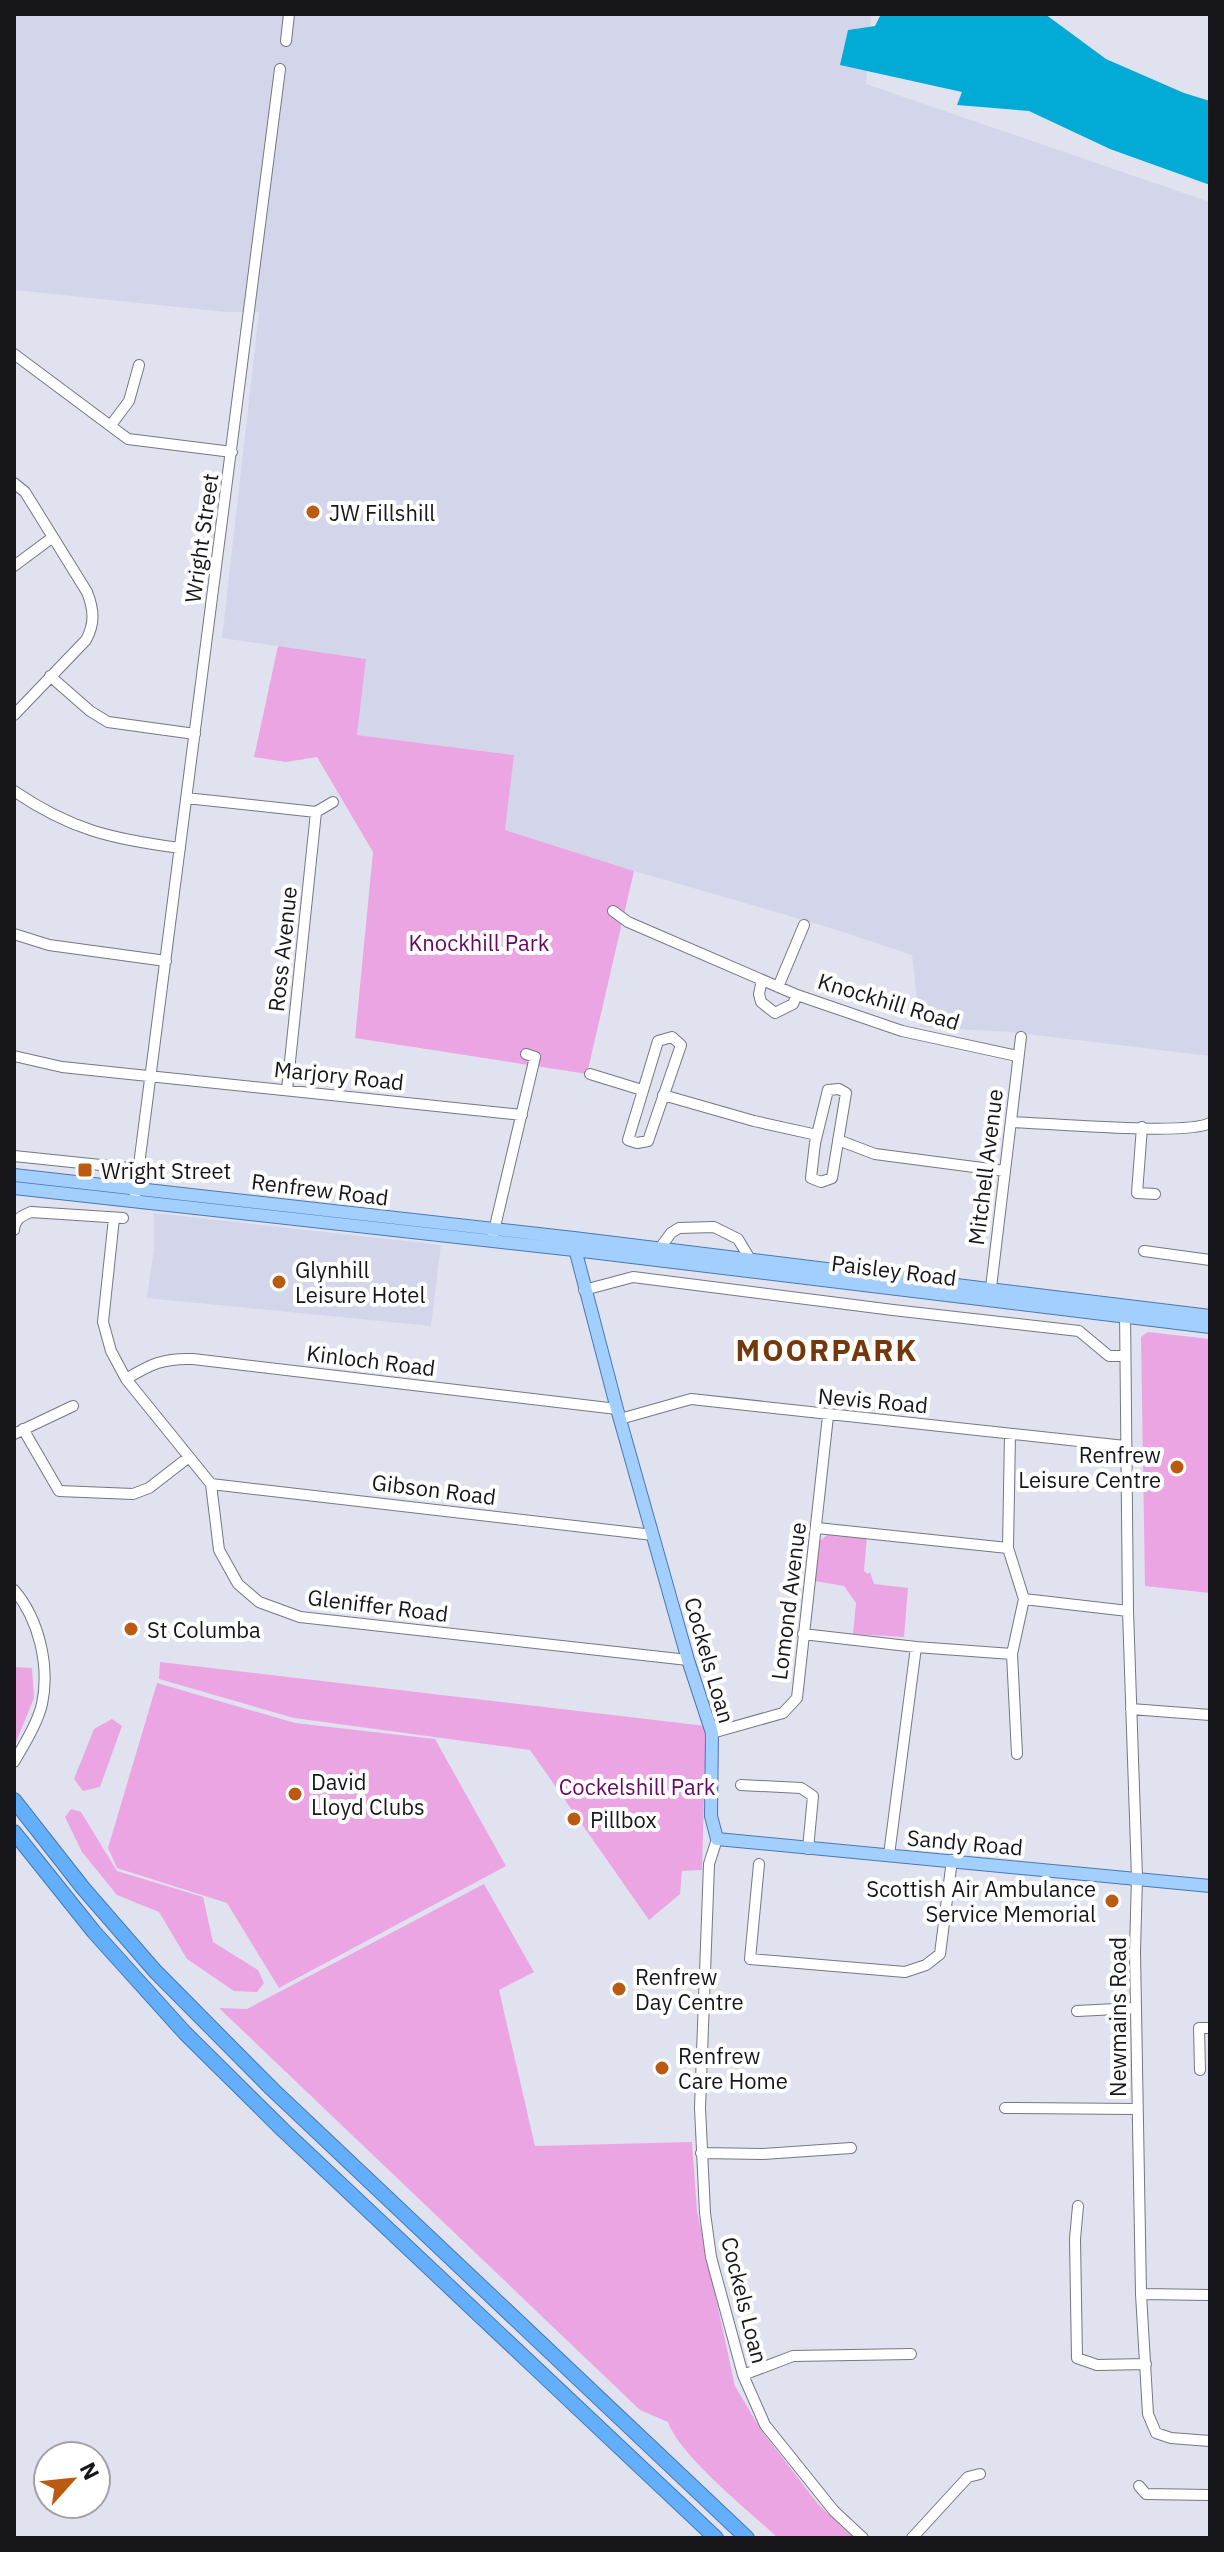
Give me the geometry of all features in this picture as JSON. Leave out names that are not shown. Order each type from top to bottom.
[{"type":"highway","points":[[14,1800],[117,1929],[205,2022],[747,2538]]},
{"type":"highway","points":[[14,1832],[94,1932],[185,2033],[283,2130],[716,2538]]},
{"type":"main road","name":"Renfrew Road","points":[[14,1175],[493,1235]]},
{"type":"main road","name":"Renfrew Road","points":[[14,1188],[574,1244]]},
{"type":"main road","name":"Paisley Road","points":[[574,1244],[660,1248],[750,1259],[990,1295]]},
{"type":"main road","name":"Paisley Road","points":[[574,1244],[1124,1311],[1210,1316]]},
{"type":"main road","name":"Cockels Loan","points":[[574,1244],[618,1414],[712,1733],[711,1816],[717,1839]]},
{"type":"main road","name":"Paisley Road","points":[[1124,1311],[1210,1327]]},
{"type":"main road","name":"Sandy Road","points":[[717,1839],[1210,1886]]},
{"type":"street","points":[[286,41],[289,14]]},
{"type":"street","name":"Wright Street","points":[[134,1202],[280,69]]},
{"type":"street","points":[[14,354],[128,439],[232,452]]},
{"type":"street","points":[[111,425],[129,401],[139,365]]},
{"type":"street","points":[[14,483],[25,492],[87,592],[93,609],[92,628],[86,640],[14,715]]},
{"type":"street","points":[[14,566],[53,537]]},
{"type":"street","points":[[50,676],[90,711],[108,722],[195,734]]},
{"type":"street","points":[[14,791],[42,810],[105,836],[180,848]]},
{"type":"street","points":[[186,798],[316,812],[333,802]]},
{"type":"street","name":"Ross Avenue","points":[[287,1090],[316,812]]},
{"type":"street","name":"Knockhill Road","points":[[613,911],[628,922],[797,995],[902,1031],[1017,1056]]},
{"type":"street","points":[[778,987],[804,925]]},
{"type":"street","points":[[14,934],[49,945],[166,961]]},
{"type":"street","name":"Knockhill Road","points":[[762,980],[761,1002],[775,1013],[793,1004],[797,995]]},
{"type":"street","points":[[672,1037],[681,1045],[663,1095],[648,1141],[637,1143],[628,1140],[658,1041],[672,1037]]},
{"type":"street","name":"Mitchell Avenue","points":[[990,1295],[1021,1037]]},
{"type":"street","points":[[493,1235],[535,1057],[526,1054]]},
{"type":"street","name":"Marjory Road","points":[[14,1056],[62,1067],[522,1115]]},
{"type":"street","points":[[590,1074],[754,1121],[838,1139],[875,1154],[1005,1171]]},
{"type":"street","points":[[839,1089],[846,1093],[838,1139],[832,1178],[821,1182],[811,1178],[828,1090],[839,1089]]},
{"type":"street","points":[[1011,1122],[1201,1128],[1210,1123]]},
{"type":"street","points":[[1142,1127],[1137,1193],[1155,1194]]},
{"type":"street","points":[[14,1156],[139,1169]]},
{"type":"street","points":[[14,1230],[15,1222],[31,1212],[118,1218],[103,1322],[111,1351],[126,1379],[211,1484]]},
{"type":"street","points":[[660,1248],[679,1228],[714,1227],[738,1239],[750,1259]]},
{"type":"street","points":[[1144,1251],[1210,1260]]},
{"type":"street","name":"Paisley Road","points":[[584,1290],[633,1277],[1079,1331],[1109,1356],[1124,1356]]},
{"type":"street","name":"Newmains Road","points":[[1124,1311],[1128,1611],[1137,1877],[1141,2294],[1148,2414],[1156,2433],[1171,2438],[1210,2441]]},
{"type":"street","name":"Kinloch Road","points":[[126,1379],[153,1363],[173,1358],[193,1359],[618,1414]]},
{"type":"street","name":"Nevis Road","points":[[618,1414],[691,1399],[1125,1446]]},
{"type":"street","points":[[73,1406],[18,1432],[59,1491],[133,1494],[149,1488],[189,1457]]},
{"type":"street","name":"Lomond Avenue","points":[[712,1733],[783,1713],[797,1698],[828,1416]]},
{"type":"street","points":[[1010,1434],[1008,1548],[1024,1599],[1012,1654],[1017,1754]]},
{"type":"street","name":"Gibson Road","points":[[211,1484],[653,1535]]},
{"type":"street","name":"Gleniffer Road","points":[[211,1484],[219,1550],[238,1584],[259,1602],[300,1617],[688,1660]]},
{"type":"street","points":[[817,1528],[1008,1548]]},
{"type":"street","points":[[14,1590],[26,1606],[37,1630],[43,1672],[42,1705],[16,1758]]},
{"type":"street","points":[[1024,1599],[1128,1611]]},
{"type":"street","points":[[803,1634],[1012,1654]]},
{"type":"street","points":[[889,1855],[916,1647]]},
{"type":"street","points":[[1131,1709],[1210,1715]]},
{"type":"street","points":[[741,1785],[801,1788],[813,1796],[808,1849]]},
{"type":"street","name":"Cockels Loan","points":[[717,1839],[709,1864],[701,2153],[711,2257],[743,2375],[765,2425],[834,2511],[863,2538]]},
{"type":"street","points":[[759,1864],[750,1959],[905,1972],[926,1965],[940,1954],[952,1860]]},
{"type":"street","points":[[1077,2011],[1136,2008]]},
{"type":"street","points":[[1200,2070],[1199,2028],[1210,2028]]},
{"type":"street","points":[[1005,2108],[1137,2109]]},
{"type":"street","points":[[701,2153],[763,2154],[851,2148]]},
{"type":"street","points":[[1078,2206],[1075,2239],[1077,2358],[1097,2365],[1146,2364]]},
{"type":"street","points":[[1141,2294],[1210,2295]]},
{"type":"street","points":[[743,2375],[793,2356],[911,2354]]},
{"type":"street","points":[[912,2538],[968,2477],[980,2474]]},
{"type":"street","points":[[1139,2486],[1146,2494],[1210,2495]]},
{"type":"shaded area","points":[[14,14],[871,14],[866,84],[1210,202],[1210,1056],[1010,1032],[920,1027],[912,955],[505,830],[513,755],[357,735],[366,659],[222,638],[259,312],[226,312],[14,290]]},
{"type":"shaded area","points":[[154,1213],[441,1245],[431,1326],[147,1298],[154,1249]]},
{"type":"green space","name":"Knockhill Park","points":[[278,646],[366,659],[357,735],[514,755],[505,830],[634,871],[587,1074],[355,1038],[373,852],[317,757],[286,762],[254,757]]},
{"type":"green space","name":"Renfrew Leisure Centre","points":[[1148,1332],[1210,1339],[1210,1593],[1145,1586],[1141,1337]]},
{"type":"green space","points":[[831,1532],[867,1536],[864,1571],[870,1572],[874,1584],[908,1588],[904,1637],[853,1634],[856,1603],[844,1586],[815,1581],[817,1543]]},
{"type":"green space","name":"Cockelshill Park","points":[[160,1662],[706,1726],[702,1870],[682,1871],[680,1894],[649,1920],[530,1750],[294,1718],[159,1679]]},
{"type":"green space","points":[[14,1667],[32,1668],[34,1698],[14,1747]]},
{"type":"green space","name":"David Lloyd Clubs","points":[[157,1683],[295,1723],[435,1739],[506,1866],[279,1988],[227,1903],[117,1868],[108,1848]]},
{"type":"green space","points":[[112,1719],[122,1726],[100,1787],[83,1791],[74,1779],[94,1729]]},
{"type":"green space","points":[[71,1809],[81,1812],[117,1871],[203,1897],[213,1942],[258,1970],[264,1983],[257,1992],[234,1991],[187,1959],[159,1912],[117,1895],[82,1852],[65,1817]]},
{"type":"green space","points":[[484,1884],[534,1972],[499,1990],[535,2146],[692,2142],[697,2211],[735,2386],[761,2430],[818,2504],[854,2538],[778,2538],[700,2467],[675,2436],[668,2422],[640,2410],[219,2008],[247,2009]]},
{"type":"water","points":[[881,14],[1045,14],[1106,59],[1210,101],[1210,185],[1110,149],[1029,111],[957,105],[962,92],[840,65],[848,30],[875,26]]},
{"type":"place","name":"JW Fillshill","points":[[313,512]]},
{"type":"place","name":"Wright Street","points":[[85,1170]]},
{"type":"place","name":"Glynhill Leisure Hotel","points":[[279,1282]]},
{"type":"place","name":"Renfrew Leisure Centre","points":[[1177,1467]]},
{"type":"place","name":"St Columba","points":[[131,1629]]},
{"type":"place","name":"David Lloyd Clubs","points":[[295,1794]]},
{"type":"place","name":"Pillbox","points":[[574,1819]]},
{"type":"place","name":"Scottish Air Ambulance Service Memorial","points":[[1112,1901]]},
{"type":"place","name":"Renfrew Day Centre","points":[[619,1989]]},
{"type":"place","name":"Renfrew Care Home","points":[[662,2068]]},
{"type":"district","name":"MOORPARK","points":[[827,1349]]}]
